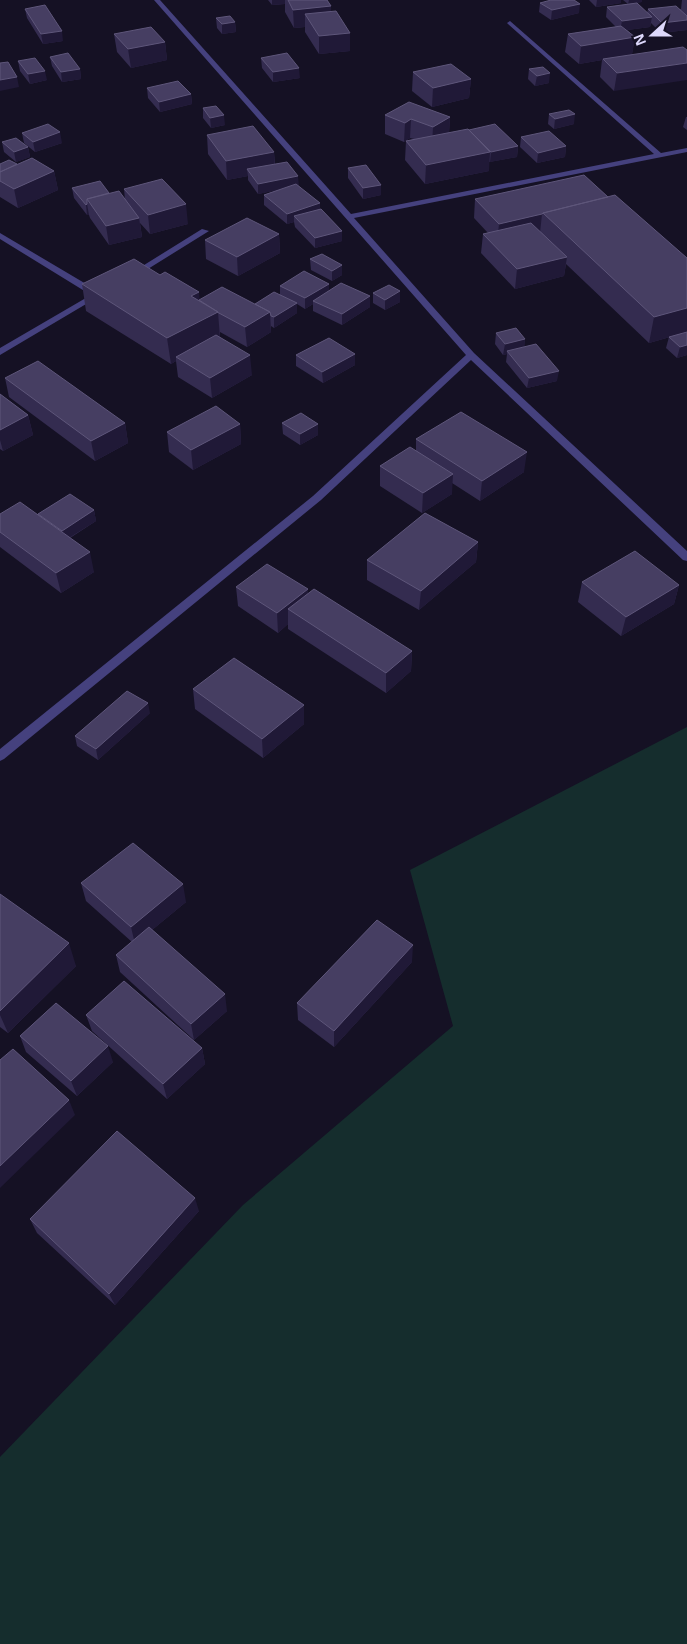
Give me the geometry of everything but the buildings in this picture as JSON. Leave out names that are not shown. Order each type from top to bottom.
[{"type":"street","points":[[157,0],[471,354],[687,557]]},
{"type":"street","points":[[510,23],[659,155]]},
{"type":"street","points":[[349,217],[687,150]]},
{"type":"street","points":[[122,280],[205,231]]},
{"type":"street","points":[[0,235],[101,292],[0,352]]},
{"type":"street","points":[[0,756],[317,498],[471,354]]},
{"type":"green space","points":[[687,727],[687,1644],[0,1644],[0,1457],[243,1205],[453,1026],[410,870]]}]
